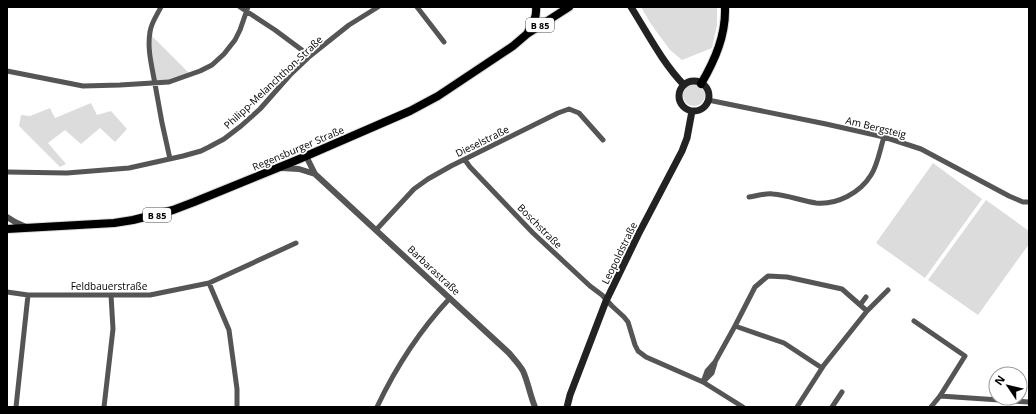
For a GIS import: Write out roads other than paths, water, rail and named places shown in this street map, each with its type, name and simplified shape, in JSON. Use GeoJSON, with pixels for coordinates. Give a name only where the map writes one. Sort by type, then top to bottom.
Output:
{"type":"FeatureCollection","features":[{"type":"Feature","properties":{"kind":"main road"},"geometry":{"type":"LineString","coordinates":[[527,34],[535,20],[536,7]]}},
{"type":"Feature","properties":{"kind":"main road","name":"Regensburger Straße"},"geometry":{"type":"LineString","coordinates":[[7,229],[114,223],[152,216],[190,204],[279,168],[410,111],[438,96],[513,46],[527,34],[569,7]]}},
{"type":"Feature","properties":{"kind":"main road","name":"B 85"},"geometry":{"type":"LineString","coordinates":[[513,46],[530,37],[576,7]]}},
{"type":"Feature","properties":{"kind":"main road"},"geometry":{"type":"LineString","coordinates":[[631,7],[663,60],[684,85]]}},
{"type":"Feature","properties":{"kind":"main road"},"geometry":{"type":"LineString","coordinates":[[701,84],[718,52],[724,25],[725,7]]}},
{"type":"Feature","properties":{"kind":"main road"},"geometry":{"type":"LineString","coordinates":[[695,81],[701,84],[706,88],[708,100],[700,109],[692,111],[686,109],[679,97],[684,85],[695,81]]}},
{"type":"Feature","properties":{"kind":"main road","name":"Leopoldstraße"},"geometry":{"type":"LineString","coordinates":[[567,407],[572,389],[606,301],[638,235],[682,151],[692,111]]}},
{"type":"Feature","properties":{"kind":"street"},"geometry":{"type":"LineString","coordinates":[[161,7],[152,25],[150,44],[160,119],[170,159]]}},
{"type":"Feature","properties":{"kind":"street"},"geometry":{"type":"LineString","coordinates":[[240,7],[247,9],[310,56]]}},
{"type":"Feature","properties":{"kind":"street","name":"Philipp-Melanchthon-Straße"},"geometry":{"type":"LineString","coordinates":[[7,172],[67,173],[129,168],[201,151],[224,139],[241,126],[260,109],[290,75],[310,56],[349,25],[378,7]]}},
{"type":"Feature","properties":{"kind":"street"},"geometry":{"type":"LineString","coordinates":[[417,7],[444,42]]}},
{"type":"Feature","properties":{"kind":"street"},"geometry":{"type":"LineString","coordinates":[[7,71],[83,86],[155,84],[174,81],[212,65],[224,54],[235,40],[247,9]]}},
{"type":"Feature","properties":{"kind":"street","name":"Am Bergsteig"},"geometry":{"type":"LineString","coordinates":[[708,100],[884,137],[921,148],[1009,196],[1023,202],[1029,202]]}},
{"type":"Feature","properties":{"kind":"street","name":"Dieselstraße"},"geometry":{"type":"LineString","coordinates":[[376,230],[414,189],[428,179],[558,112],[569,109],[579,113],[603,140]]}},
{"type":"Feature","properties":{"kind":"street"},"geometry":{"type":"LineString","coordinates":[[749,197],[774,194],[817,203],[839,201],[849,196],[866,182],[872,174],[884,137]]}},
{"type":"Feature","properties":{"kind":"street","name":"Barbarastraße"},"geometry":{"type":"LineString","coordinates":[[306,156],[315,174],[509,353],[522,369],[535,407]]}},
{"type":"Feature","properties":{"kind":"street","name":"Boschstraße"},"geometry":{"type":"LineString","coordinates":[[465,160],[533,233],[590,286],[602,295],[606,301],[624,317],[628,322],[638,351],[646,357],[703,382],[743,407]]}},
{"type":"Feature","properties":{"kind":"street"},"geometry":{"type":"LineString","coordinates":[[279,168],[299,169],[315,174]]}},
{"type":"Feature","properties":{"kind":"street"},"geometry":{"type":"LineString","coordinates":[[7,217],[26,227]]}},
{"type":"Feature","properties":{"kind":"street","name":"Feldbauerstraße"},"geometry":{"type":"LineString","coordinates":[[7,292],[28,294],[150,295],[210,283],[296,243]]}},
{"type":"Feature","properties":{"kind":"street"},"geometry":{"type":"LineString","coordinates":[[703,382],[712,373],[715,362],[755,287],[768,276],[787,277],[842,289],[867,311]]}},
{"type":"Feature","properties":{"kind":"street"},"geometry":{"type":"LineString","coordinates":[[210,283],[230,330],[237,389],[237,407]]}},
{"type":"Feature","properties":{"kind":"street"},"geometry":{"type":"LineString","coordinates":[[797,407],[822,368],[867,311],[888,290]]}},
{"type":"Feature","properties":{"kind":"street"},"geometry":{"type":"LineString","coordinates":[[16,407],[28,294]]}},
{"type":"Feature","properties":{"kind":"street"},"geometry":{"type":"LineString","coordinates":[[104,407],[113,329],[111,295]]}},
{"type":"Feature","properties":{"kind":"street"},"geometry":{"type":"LineString","coordinates":[[860,305],[866,297]]}},
{"type":"Feature","properties":{"kind":"street"},"geometry":{"type":"LineString","coordinates":[[377,407],[406,356],[423,331],[450,298]]}},
{"type":"Feature","properties":{"kind":"street"},"geometry":{"type":"LineString","coordinates":[[914,321],[965,356],[940,396],[931,407]]}},
{"type":"Feature","properties":{"kind":"street"},"geometry":{"type":"LineString","coordinates":[[735,326],[784,343],[822,368]]}},
{"type":"Feature","properties":{"kind":"street"},"geometry":{"type":"LineString","coordinates":[[832,407],[842,392]]}},
{"type":"Feature","properties":{"kind":"street"},"geometry":{"type":"LineString","coordinates":[[940,396],[1029,402]]}}]}
